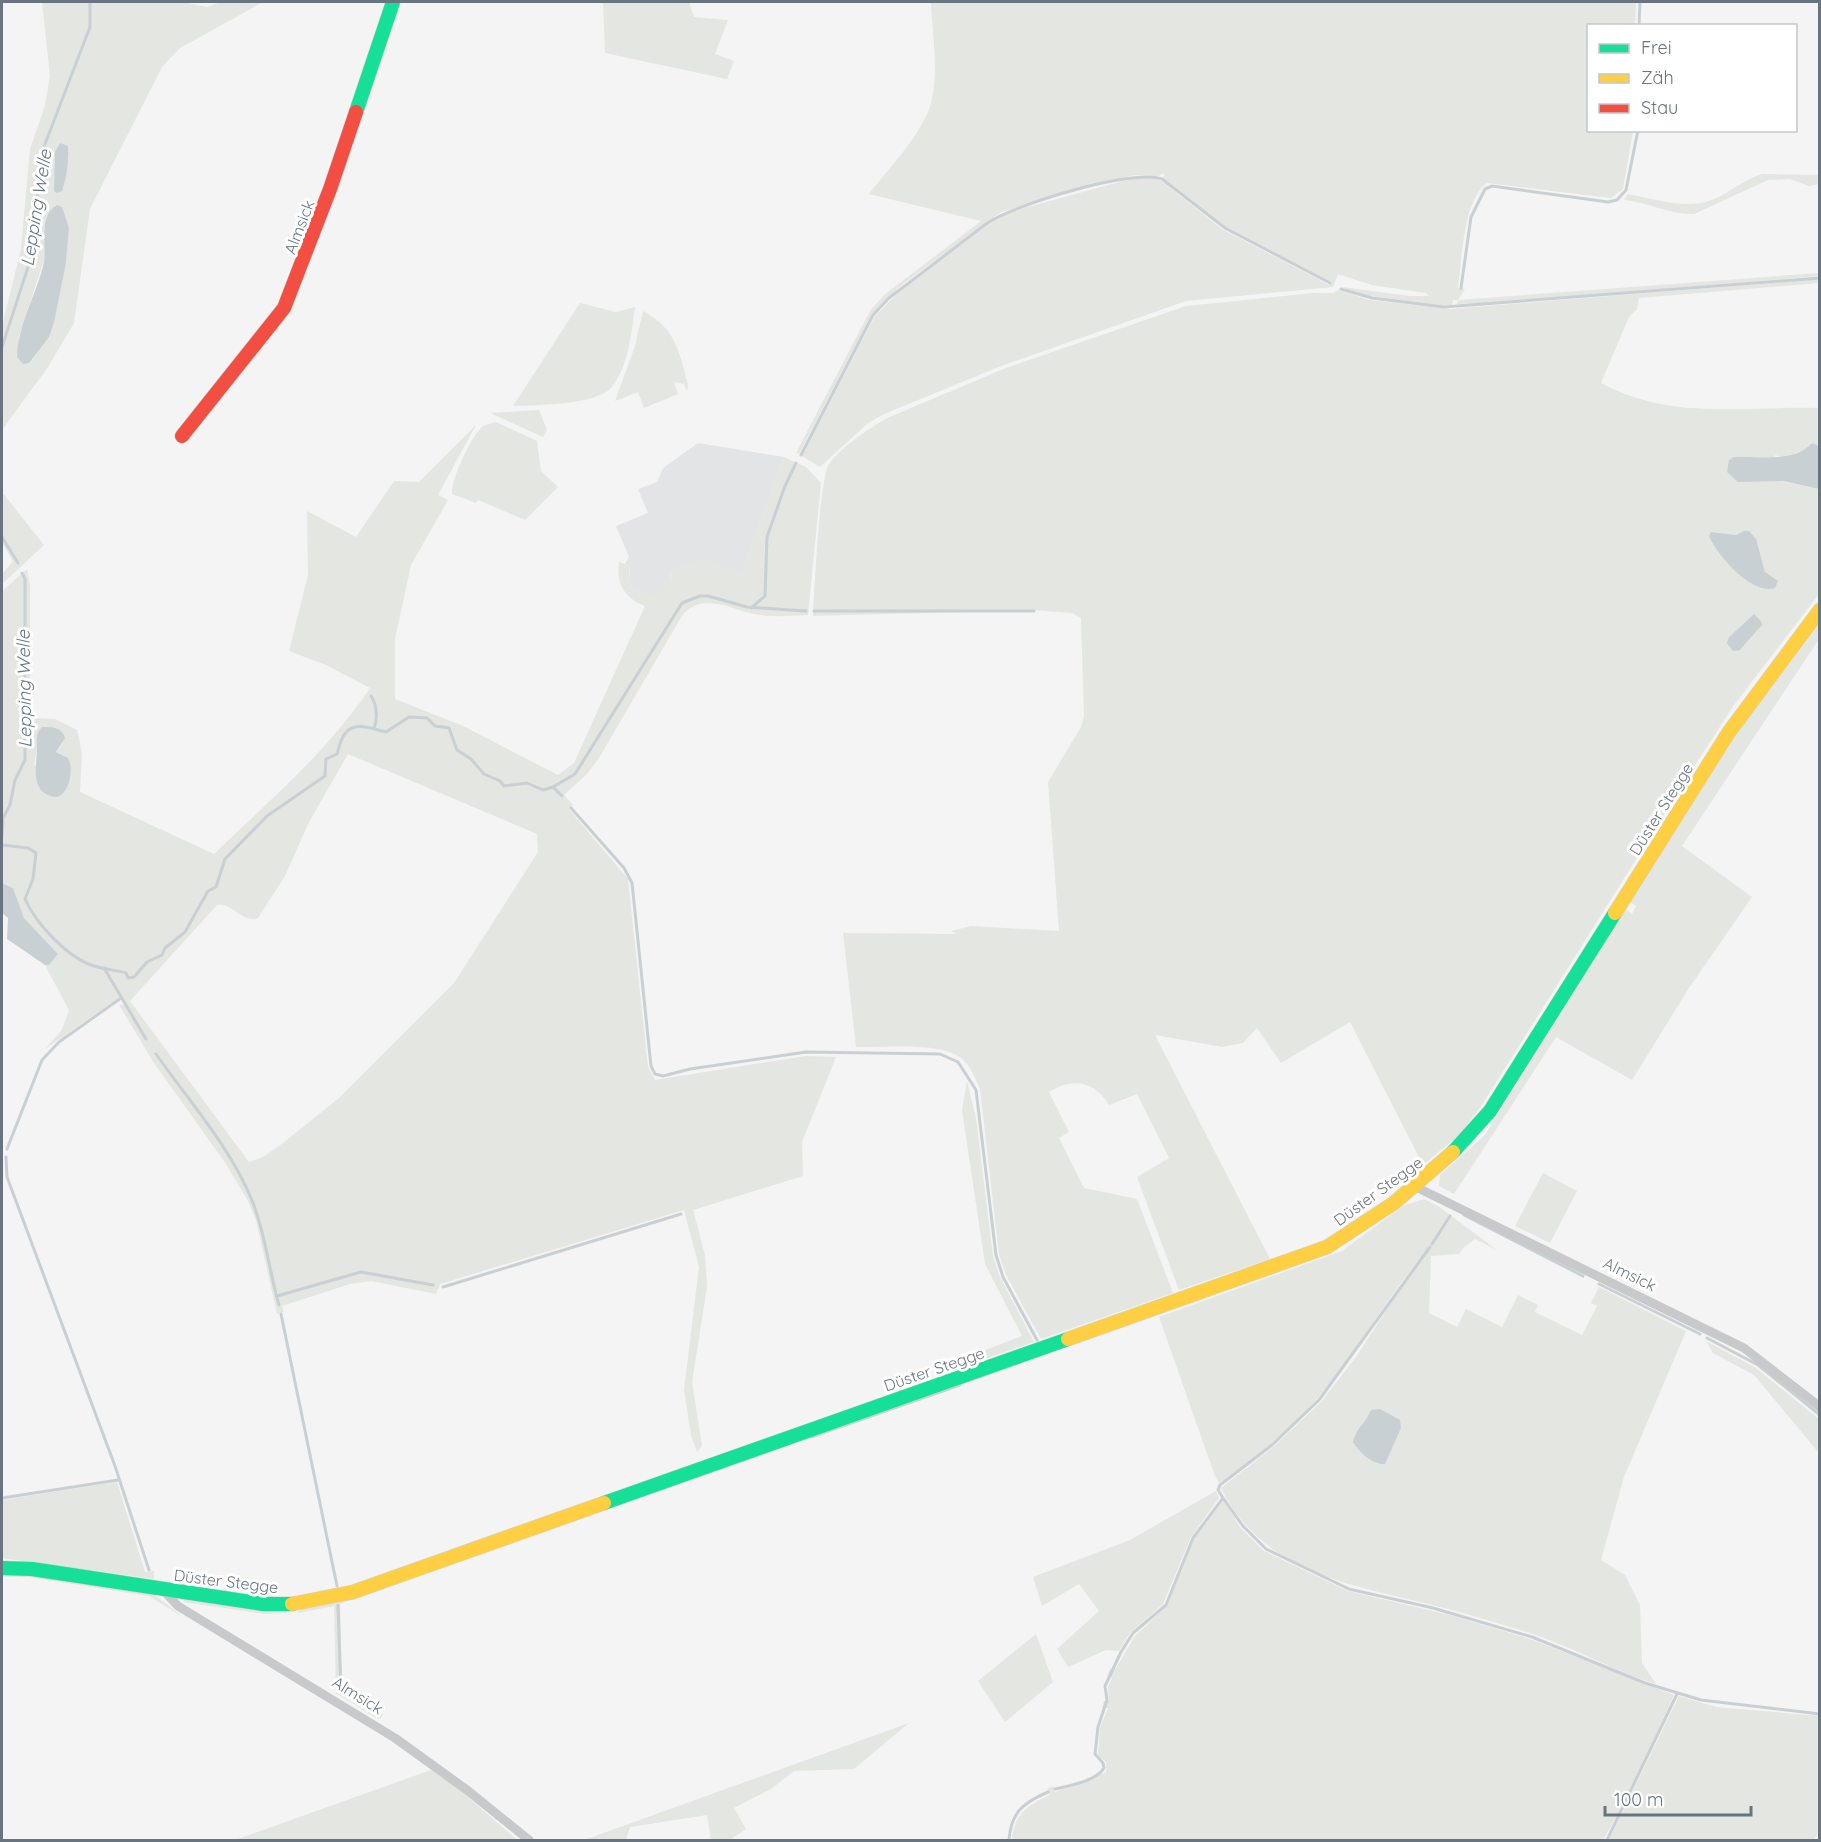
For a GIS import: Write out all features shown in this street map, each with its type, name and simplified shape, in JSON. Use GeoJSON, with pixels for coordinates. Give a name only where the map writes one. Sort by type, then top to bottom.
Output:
{"type":"FeatureCollection","features":[{"type":"Feature","properties":{"kind":"street","name":"Almsick"},"geometry":{"type":"LineString","coordinates":[[182,436],[284,308],[330,189],[393,2]]}},
{"type":"Feature","properties":{"kind":"street","name":"Düster Stegge"},"geometry":{"type":"LineString","coordinates":[[2,1568],[32,1569],[263,1604],[291,1604],[353,1592],[1327,1247],[1352,1233],[1416,1187],[1466,1141],[1490,1112],[1729,732],[1820,610]]}},
{"type":"Feature","properties":{"kind":"street","name":"Almsick"},"geometry":{"type":"LineString","coordinates":[[1416,1187],[1744,1348],[1820,1407]]}},
{"type":"Feature","properties":{"kind":"street","name":"Almsick"},"geometry":{"type":"LineString","coordinates":[[163,1590],[178,1606],[395,1738],[467,1790],[529,1840]]}},
{"type":"Feature","properties":{"kind":"shaded area"},"geometry":{"type":"Polygon","coordinates":[[[42,2],[182,2],[207,7],[221,2],[263,2],[180,48],[162,67],[90,209],[74,323],[48,367],[2,430],[2,326],[21,249],[30,149],[45,106],[50,76],[42,2]],[[69,228],[44,260],[18,339],[49,337],[66,263],[69,228]]]}},
{"type":"Feature","properties":{"kind":"shaded area"},"geometry":{"type":"Polygon","coordinates":[[[603,2],[689,2],[694,17],[728,20],[715,54],[734,61],[727,79],[605,53],[603,2]]]}},
{"type":"Feature","properties":{"kind":"shaded area"},"geometry":{"type":"Polygon","coordinates":[[[931,2],[1636,2],[1635,24],[1587,24],[1587,132],[1633,132],[1623,189],[1611,198],[1487,183],[1479,191],[1468,216],[1458,288],[1465,289],[1458,300],[1453,300],[1452,305],[1443,306],[1357,294],[1342,287],[1409,296],[1429,296],[1426,293],[1372,285],[1338,274],[1333,287],[1186,301],[1001,366],[884,414],[868,423],[820,467],[802,456],[875,316],[900,291],[1002,214],[1134,178],[1149,177],[1160,180],[1222,229],[1329,285],[1331,282],[1227,228],[1162,178],[1165,175],[1162,173],[1159,176],[1134,175],[1001,212],[899,287],[872,314],[799,454],[796,453],[870,311],[884,295],[981,221],[869,194],[909,145],[923,123],[932,99],[935,57],[931,2]]]}},
{"type":"Feature","properties":{"kind":"shaded area"},"geometry":{"type":"Polygon","coordinates":[[[60,143],[68,146],[68,163],[62,191],[57,193],[54,191],[55,152],[60,143]]]}},
{"type":"Feature","properties":{"kind":"shaded area"},"geometry":{"type":"Polygon","coordinates":[[[1762,174],[1819,175],[1819,184],[1809,186],[1790,179],[1768,180],[1694,214],[1676,213],[1624,200],[1628,194],[1670,203],[1702,203],[1719,197],[1762,174]]]}},
{"type":"Feature","properties":{"kind":"shaded area"},"geometry":{"type":"Polygon","coordinates":[[[57,205],[62,207],[69,228],[66,263],[54,322],[49,337],[29,363],[23,364],[17,357],[18,344],[44,262],[45,223],[51,210],[57,205]]]}},
{"type":"Feature","properties":{"kind":"shaded area"},"geometry":{"type":"Polygon","coordinates":[[[1819,273],[1819,276],[1492,303],[1457,304],[1458,300],[1819,273]]]}},
{"type":"Feature","properties":{"kind":"shaded area"},"geometry":{"type":"Polygon","coordinates":[[[1819,279],[1819,283],[1639,298],[1637,309],[1629,317],[1601,383],[1654,403],[1681,407],[1708,409],[1819,408],[1819,446],[1818,444],[1785,458],[1775,455],[1776,480],[1819,489],[1819,594],[1734,705],[1480,1108],[1459,1135],[1423,1165],[1350,1022],[1281,1063],[1257,1028],[1243,1043],[1222,1047],[1155,1035],[1270,1259],[1179,1290],[1137,1177],[1169,1158],[1137,1094],[1109,1105],[1097,1090],[1082,1084],[1074,1083],[1049,1092],[1069,1132],[1059,1138],[1084,1188],[1137,1199],[1173,1293],[1041,1339],[1006,1275],[999,1254],[980,1089],[974,1076],[961,1058],[939,1049],[910,1046],[856,1047],[843,933],[957,934],[951,931],[971,926],[1059,931],[1048,782],[1081,727],[1084,716],[1081,618],[1072,613],[1032,610],[813,616],[820,511],[829,464],[864,432],[887,418],[1006,368],[1186,306],[1313,293],[1334,293],[1338,290],[1370,300],[1450,309],[1819,279]],[[1744,531],[1736,535],[1711,532],[1709,536],[1765,572],[1763,564],[1744,531]],[[1754,614],[1729,637],[1740,650],[1758,630],[1754,614]]]}},
{"type":"Feature","properties":{"kind":"shaded area"},"geometry":{"type":"Polygon","coordinates":[[[580,303],[616,312],[635,307],[628,348],[618,378],[604,393],[580,401],[513,406],[580,303]]]}},
{"type":"Feature","properties":{"kind":"shaded area"},"geometry":{"type":"Polygon","coordinates":[[[643,311],[663,325],[669,333],[679,351],[688,385],[687,391],[684,384],[674,382],[678,394],[644,408],[638,392],[615,401],[635,346],[643,311]]]}},
{"type":"Feature","properties":{"kind":"shaded area"},"geometry":{"type":"Polygon","coordinates":[[[539,410],[547,430],[543,437],[490,413],[539,410]]]}},
{"type":"Feature","properties":{"kind":"shaded area"},"geometry":{"type":"Polygon","coordinates":[[[496,422],[537,441],[541,471],[558,487],[525,520],[478,500],[476,503],[452,494],[458,469],[473,440],[482,427],[496,422]]]}},
{"type":"Feature","properties":{"kind":"shaded area"},"geometry":{"type":"Polygon","coordinates":[[[476,425],[438,495],[448,500],[411,565],[395,639],[395,699],[463,726],[558,775],[574,763],[645,606],[632,599],[623,589],[619,577],[619,562],[630,566],[629,578],[633,586],[640,592],[648,594],[665,589],[670,581],[671,569],[703,559],[741,572],[784,457],[806,467],[821,483],[808,615],[761,615],[711,603],[692,607],[683,614],[599,758],[586,775],[564,795],[573,805],[569,809],[628,879],[648,1067],[655,1080],[805,1056],[836,1057],[802,1142],[803,1176],[693,1210],[705,1255],[707,1287],[692,1382],[702,1446],[697,1452],[691,1435],[684,1390],[699,1267],[684,1210],[440,1284],[436,1294],[371,1281],[350,1284],[282,1306],[284,1312],[277,1314],[256,1220],[247,1199],[226,1164],[154,1063],[119,1005],[126,1004],[121,996],[45,1049],[62,1030],[69,1010],[45,965],[49,965],[58,954],[24,918],[7,885],[2,883],[2,591],[27,569],[30,586],[30,718],[55,719],[77,730],[82,753],[80,792],[214,854],[317,754],[370,688],[326,665],[289,651],[308,575],[307,511],[356,537],[394,481],[419,482],[476,425]],[[63,743],[37,749],[34,766],[65,756],[56,752],[63,743]],[[348,754],[309,822],[285,876],[258,918],[248,918],[228,907],[217,905],[130,1001],[249,1162],[263,1157],[283,1143],[339,1098],[454,983],[538,852],[537,834],[348,754]]]}},
{"type":"Feature","properties":{"kind":"shaded area"},"geometry":{"type":"Polygon","coordinates":[[[698,443],[784,457],[741,573],[671,569],[670,583],[663,591],[654,595],[643,594],[634,589],[629,580],[630,566],[625,564],[629,557],[616,526],[648,513],[638,489],[657,482],[663,468],[698,443]]]}},
{"type":"Feature","properties":{"kind":"shaded area"},"geometry":{"type":"Polygon","coordinates":[[[1812,443],[1819,446],[1819,489],[1783,481],[1738,482],[1727,472],[1729,460],[1734,457],[1787,456],[1805,449],[1812,443]]]}},
{"type":"Feature","properties":{"kind":"shaded area"},"geometry":{"type":"Polygon","coordinates":[[[2,492],[44,545],[2,584],[2,574],[13,561],[2,543],[2,492]]]}},
{"type":"Feature","properties":{"kind":"shaded area"},"geometry":{"type":"Polygon","coordinates":[[[1749,531],[1756,539],[1765,572],[1778,581],[1775,588],[1766,589],[1746,580],[1727,563],[1709,536],[1711,532],[1736,535],[1749,531]]]}},
{"type":"Feature","properties":{"kind":"shaded area"},"geometry":{"type":"Polygon","coordinates":[[[1754,614],[1762,625],[1740,650],[1733,651],[1727,643],[1729,637],[1754,614]]]}},
{"type":"Feature","properties":{"kind":"shaded area"},"geometry":{"type":"Polygon","coordinates":[[[1819,625],[1819,639],[1682,846],[1752,897],[1689,988],[1632,1080],[1556,1037],[1454,1194],[1439,1186],[1440,1175],[1485,1135],[1626,909],[1632,914],[1636,906],[1630,902],[1740,729],[1819,625]]]}},
{"type":"Feature","properties":{"kind":"shaded area"},"geometry":{"type":"Polygon","coordinates":[[[42,727],[59,730],[65,738],[56,752],[68,758],[71,774],[65,791],[57,797],[42,791],[36,780],[37,738],[42,727]]]}},
{"type":"Feature","properties":{"kind":"shaded area"},"geometry":{"type":"Polygon","coordinates":[[[2,883],[13,888],[24,918],[58,954],[49,965],[45,965],[7,939],[8,918],[2,913],[2,883]]]}},
{"type":"Feature","properties":{"kind":"shaded area"},"geometry":{"type":"Polygon","coordinates":[[[967,1081],[976,1118],[993,1256],[1000,1277],[1034,1342],[935,1376],[933,1370],[1022,1336],[985,1264],[962,1110],[967,1081]]]}},
{"type":"Feature","properties":{"kind":"shaded area"},"geometry":{"type":"Polygon","coordinates":[[[1543,1173],[1577,1191],[1550,1243],[1515,1226],[1543,1173]]]}},
{"type":"Feature","properties":{"kind":"shaded area"},"geometry":{"type":"Polygon","coordinates":[[[1424,1199],[1438,1206],[1497,1250],[1475,1239],[1459,1254],[1431,1256],[1429,1313],[1457,1327],[1466,1309],[1502,1327],[1518,1295],[1538,1305],[1535,1312],[1582,1335],[1597,1306],[1591,1303],[1599,1287],[1686,1331],[1624,1477],[1601,1560],[1625,1575],[1640,1605],[1642,1663],[1656,1684],[1533,1634],[1370,1590],[1311,1570],[1284,1557],[1260,1539],[1239,1517],[1221,1488],[1272,1448],[1321,1402],[1356,1357],[1398,1292],[1425,1257],[1421,1257],[1310,1407],[1259,1454],[1219,1483],[1215,1476],[1159,1317],[1342,1251],[1403,1206],[1424,1199]]]}},
{"type":"Feature","properties":{"kind":"shaded area"},"geometry":{"type":"Polygon","coordinates":[[[1706,1341],[1756,1368],[1819,1419],[1819,1453],[1754,1375],[1713,1353],[1706,1341]]]}},
{"type":"Feature","properties":{"kind":"shaded area"},"geometry":{"type":"Polygon","coordinates":[[[1380,1409],[1400,1420],[1401,1428],[1385,1464],[1380,1464],[1367,1457],[1353,1442],[1371,1410],[1380,1409]]]}},
{"type":"Feature","properties":{"kind":"shaded area"},"geometry":{"type":"Polygon","coordinates":[[[117,1482],[145,1572],[154,1571],[154,1579],[2,1558],[2,1500],[117,1482]]]}},
{"type":"Feature","properties":{"kind":"shaded area"},"geometry":{"type":"Polygon","coordinates":[[[1216,1491],[1219,1498],[1191,1537],[1163,1604],[1130,1633],[1119,1651],[1106,1650],[1068,1667],[1057,1649],[1099,1611],[1079,1584],[1042,1606],[1033,1577],[1130,1540],[1216,1491]]]}},
{"type":"Feature","properties":{"kind":"shaded area"},"geometry":{"type":"Polygon","coordinates":[[[1224,1500],[1240,1527],[1264,1551],[1348,1591],[1450,1615],[1530,1639],[1674,1695],[1629,1795],[1603,1840],[1012,1840],[1019,1817],[1028,1807],[1050,1795],[1047,1789],[1053,1786],[1055,1792],[1106,1772],[1106,1762],[1098,1755],[1100,1728],[1108,1708],[1102,1708],[1104,1701],[1109,1701],[1108,1687],[1112,1678],[1107,1676],[1110,1669],[1115,1670],[1134,1637],[1167,1606],[1194,1539],[1224,1500]]]}},
{"type":"Feature","properties":{"kind":"shaded area"},"geometry":{"type":"Polygon","coordinates":[[[2,1571],[150,1591],[183,1617],[149,1596],[28,1577],[2,1577],[2,1571]]]}},
{"type":"Feature","properties":{"kind":"shaded area"},"geometry":{"type":"Polygon","coordinates":[[[353,1595],[353,1599],[340,1604],[342,1689],[383,1714],[378,1719],[336,1693],[334,1606],[297,1613],[301,1608],[353,1595]]]}},
{"type":"Feature","properties":{"kind":"shaded area"},"geometry":{"type":"Polygon","coordinates":[[[185,1597],[284,1609],[287,1613],[265,1614],[183,1602],[185,1597]]]}},
{"type":"Feature","properties":{"kind":"shaded area"},"geometry":{"type":"Polygon","coordinates":[[[1036,1634],[1053,1682],[1005,1722],[978,1681],[1036,1634]]]}},
{"type":"Feature","properties":{"kind":"shaded area"},"geometry":{"type":"Polygon","coordinates":[[[1679,1696],[1716,1707],[1819,1716],[1820,1828],[1814,1840],[1609,1840],[1679,1696]]]}},
{"type":"Feature","properties":{"kind":"shaded area"},"geometry":{"type":"Polygon","coordinates":[[[909,1723],[854,1769],[794,1771],[771,1789],[734,1808],[746,1829],[730,1840],[711,1840],[707,1815],[630,1827],[626,1840],[584,1840],[909,1723]]]}},
{"type":"Feature","properties":{"kind":"shaded area"},"geometry":{"type":"Polygon","coordinates":[[[431,1770],[444,1776],[517,1840],[235,1840],[431,1770]]]}},
{"type":"Feature","properties":{"kind":"waterway","name":"Lepping Welle"},"geometry":{"type":"LineString","coordinates":[[2,347],[30,261],[41,160],[45,144],[90,27],[90,2]]}},
{"type":"Feature","properties":{"kind":"waterway"},"geometry":{"type":"LineString","coordinates":[[1639,24],[1640,2]]}},
{"type":"Feature","properties":{"kind":"waterway"},"geometry":{"type":"LineString","coordinates":[[1461,288],[1471,217],[1485,189],[1492,186],[1608,202],[1617,200],[1626,190],[1638,132]]}},
{"type":"Feature","properties":{"kind":"waterway"},"geometry":{"type":"LineString","coordinates":[[801,455],[873,315],[889,298],[986,224],[1021,207],[1073,190],[1126,179],[1147,177],[1162,179],[1225,228],[1330,283]]}},
{"type":"Feature","properties":{"kind":"waterway"},"geometry":{"type":"LineString","coordinates":[[1341,289],[1372,298],[1444,307],[1820,278]]}},
{"type":"Feature","properties":{"kind":"waterway"},"geometry":{"type":"LineString","coordinates":[[751,608],[765,596],[767,537],[785,486],[796,463]]}},
{"type":"Feature","properties":{"kind":"waterway","name":"Lepping Welle"},"geometry":{"type":"LineString","coordinates":[[2,537],[18,563]]}},
{"type":"Feature","properties":{"kind":"waterway","name":"Lepping Welle"},"geometry":{"type":"LineString","coordinates":[[2,837],[3,818],[10,805],[15,780],[25,760],[25,579],[22,573]]}},
{"type":"Feature","properties":{"kind":"waterway"},"geometry":{"type":"LineString","coordinates":[[2,845],[28,848],[36,853],[33,879],[25,899],[37,919],[54,939],[84,962],[126,973],[128,978],[134,977],[147,962],[162,955],[165,948],[185,932],[208,891],[216,887],[225,859],[267,816],[325,776],[326,759],[337,754],[348,730],[364,727],[386,732],[409,717],[427,718],[435,726],[449,728],[457,750],[471,759],[484,774],[500,781],[504,786],[527,783],[543,790],[575,774],[682,603],[700,596],[708,596],[747,607],[806,611]]}},
{"type":"Feature","properties":{"kind":"waterway"},"geometry":{"type":"LineString","coordinates":[[814,611],[1034,611]]}},
{"type":"Feature","properties":{"kind":"waterway"},"geometry":{"type":"LineString","coordinates":[[371,696],[376,712],[374,728]]}},
{"type":"Feature","properties":{"kind":"waterway"},"geometry":{"type":"LineString","coordinates":[[553,787],[562,796]]}},
{"type":"Feature","properties":{"kind":"waterway"},"geometry":{"type":"LineString","coordinates":[[571,808],[624,868],[632,883],[651,1066],[655,1074],[663,1076],[690,1069],[806,1052],[940,1054],[958,1062],[976,1090],[996,1255],[1003,1277],[1037,1340]]}},
{"type":"Feature","properties":{"kind":"waterway"},"geometry":{"type":"LineString","coordinates":[[104,968],[146,1039]]}},
{"type":"Feature","properties":{"kind":"waterway"},"geometry":{"type":"LineString","coordinates":[[7,1149],[42,1060],[59,1042],[121,998]]}},
{"type":"Feature","properties":{"kind":"waterway"},"geometry":{"type":"LineString","coordinates":[[156,1054],[222,1145],[244,1183],[261,1228],[279,1305]]}},
{"type":"Feature","properties":{"kind":"waterway"},"geometry":{"type":"LineString","coordinates":[[6,1157],[7,1177],[115,1466],[149,1570]]}},
{"type":"Feature","properties":{"kind":"waterway"},"geometry":{"type":"LineString","coordinates":[[443,1287],[681,1214]]}},
{"type":"Feature","properties":{"kind":"waterway"},"geometry":{"type":"LineString","coordinates":[[1464,1215],[1583,1276]]}},
{"type":"Feature","properties":{"kind":"waterway"},"geometry":{"type":"LineString","coordinates":[[1432,1244],[1450,1216]]}},
{"type":"Feature","properties":{"kind":"waterway"},"geometry":{"type":"LineString","coordinates":[[1055,1789],[1089,1780],[1104,1768],[1103,1763],[1095,1754],[1098,1727],[1107,1700],[1105,1686],[1133,1633],[1166,1605],[1193,1538],[1223,1498],[1218,1490],[1220,1485],[1272,1445],[1319,1400],[1430,1247]]}},
{"type":"Feature","properties":{"kind":"waterway"},"geometry":{"type":"LineString","coordinates":[[277,1296],[361,1272],[433,1285]]}},
{"type":"Feature","properties":{"kind":"waterway"},"geometry":{"type":"LineString","coordinates":[[1599,1284],[1700,1334]]}},
{"type":"Feature","properties":{"kind":"waterway"},"geometry":{"type":"LineString","coordinates":[[281,1314],[337,1586]]}},
{"type":"Feature","properties":{"kind":"waterway"},"geometry":{"type":"LineString","coordinates":[[1707,1338],[1758,1365],[1820,1415]]}},
{"type":"Feature","properties":{"kind":"waterway"},"geometry":{"type":"LineString","coordinates":[[811,1437],[960,1385]]}},
{"type":"Feature","properties":{"kind":"waterway"},"geometry":{"type":"LineString","coordinates":[[2,1498],[118,1480]]}},
{"type":"Feature","properties":{"kind":"waterway"},"geometry":{"type":"LineString","coordinates":[[1223,1498],[1243,1526],[1266,1549],[1349,1589],[1433,1608],[1532,1637],[1645,1683],[1701,1700],[1820,1714]]}},
{"type":"Feature","properties":{"kind":"waterway"},"geometry":{"type":"LineString","coordinates":[[338,1605],[341,1692],[380,1716]]}},
{"type":"Feature","properties":{"kind":"waterway"},"geometry":{"type":"LineString","coordinates":[[1607,1840],[1677,1694]]}},
{"type":"Feature","properties":{"kind":"waterway"},"geometry":{"type":"LineString","coordinates":[[1009,1840],[1015,1816],[1031,1800],[1048,1792]]}},
{"type":"Feature","properties":{"kind":"traffic: fast"},"geometry":{"type":"LineString","coordinates":[[356,112],[393,2]]}},
{"type":"Feature","properties":{"kind":"traffic: fast"},"geometry":{"type":"LineString","coordinates":[[1453,1152],[1490,1111],[1615,913]]}},
{"type":"Feature","properties":{"kind":"traffic: fast"},"geometry":{"type":"LineString","coordinates":[[604,1503],[1068,1339]]}},
{"type":"Feature","properties":{"kind":"traffic: fast"},"geometry":{"type":"LineString","coordinates":[[2,1568],[32,1569],[263,1604],[292,1604]]}},
{"type":"Feature","properties":{"kind":"traffic: slow"},"geometry":{"type":"LineString","coordinates":[[1615,913],[1729,732],[1820,610]]}},
{"type":"Feature","properties":{"kind":"traffic: slow"},"geometry":{"type":"LineString","coordinates":[[1068,1339],[1327,1247],[1394,1203],[1453,1152]]}},
{"type":"Feature","properties":{"kind":"traffic: slow"},"geometry":{"type":"LineString","coordinates":[[292,1604],[353,1592],[604,1503]]}},
{"type":"Feature","properties":{"kind":"traffic: jam"},"geometry":{"type":"LineString","coordinates":[[182,436],[284,308],[330,189],[356,112]]}}]}
